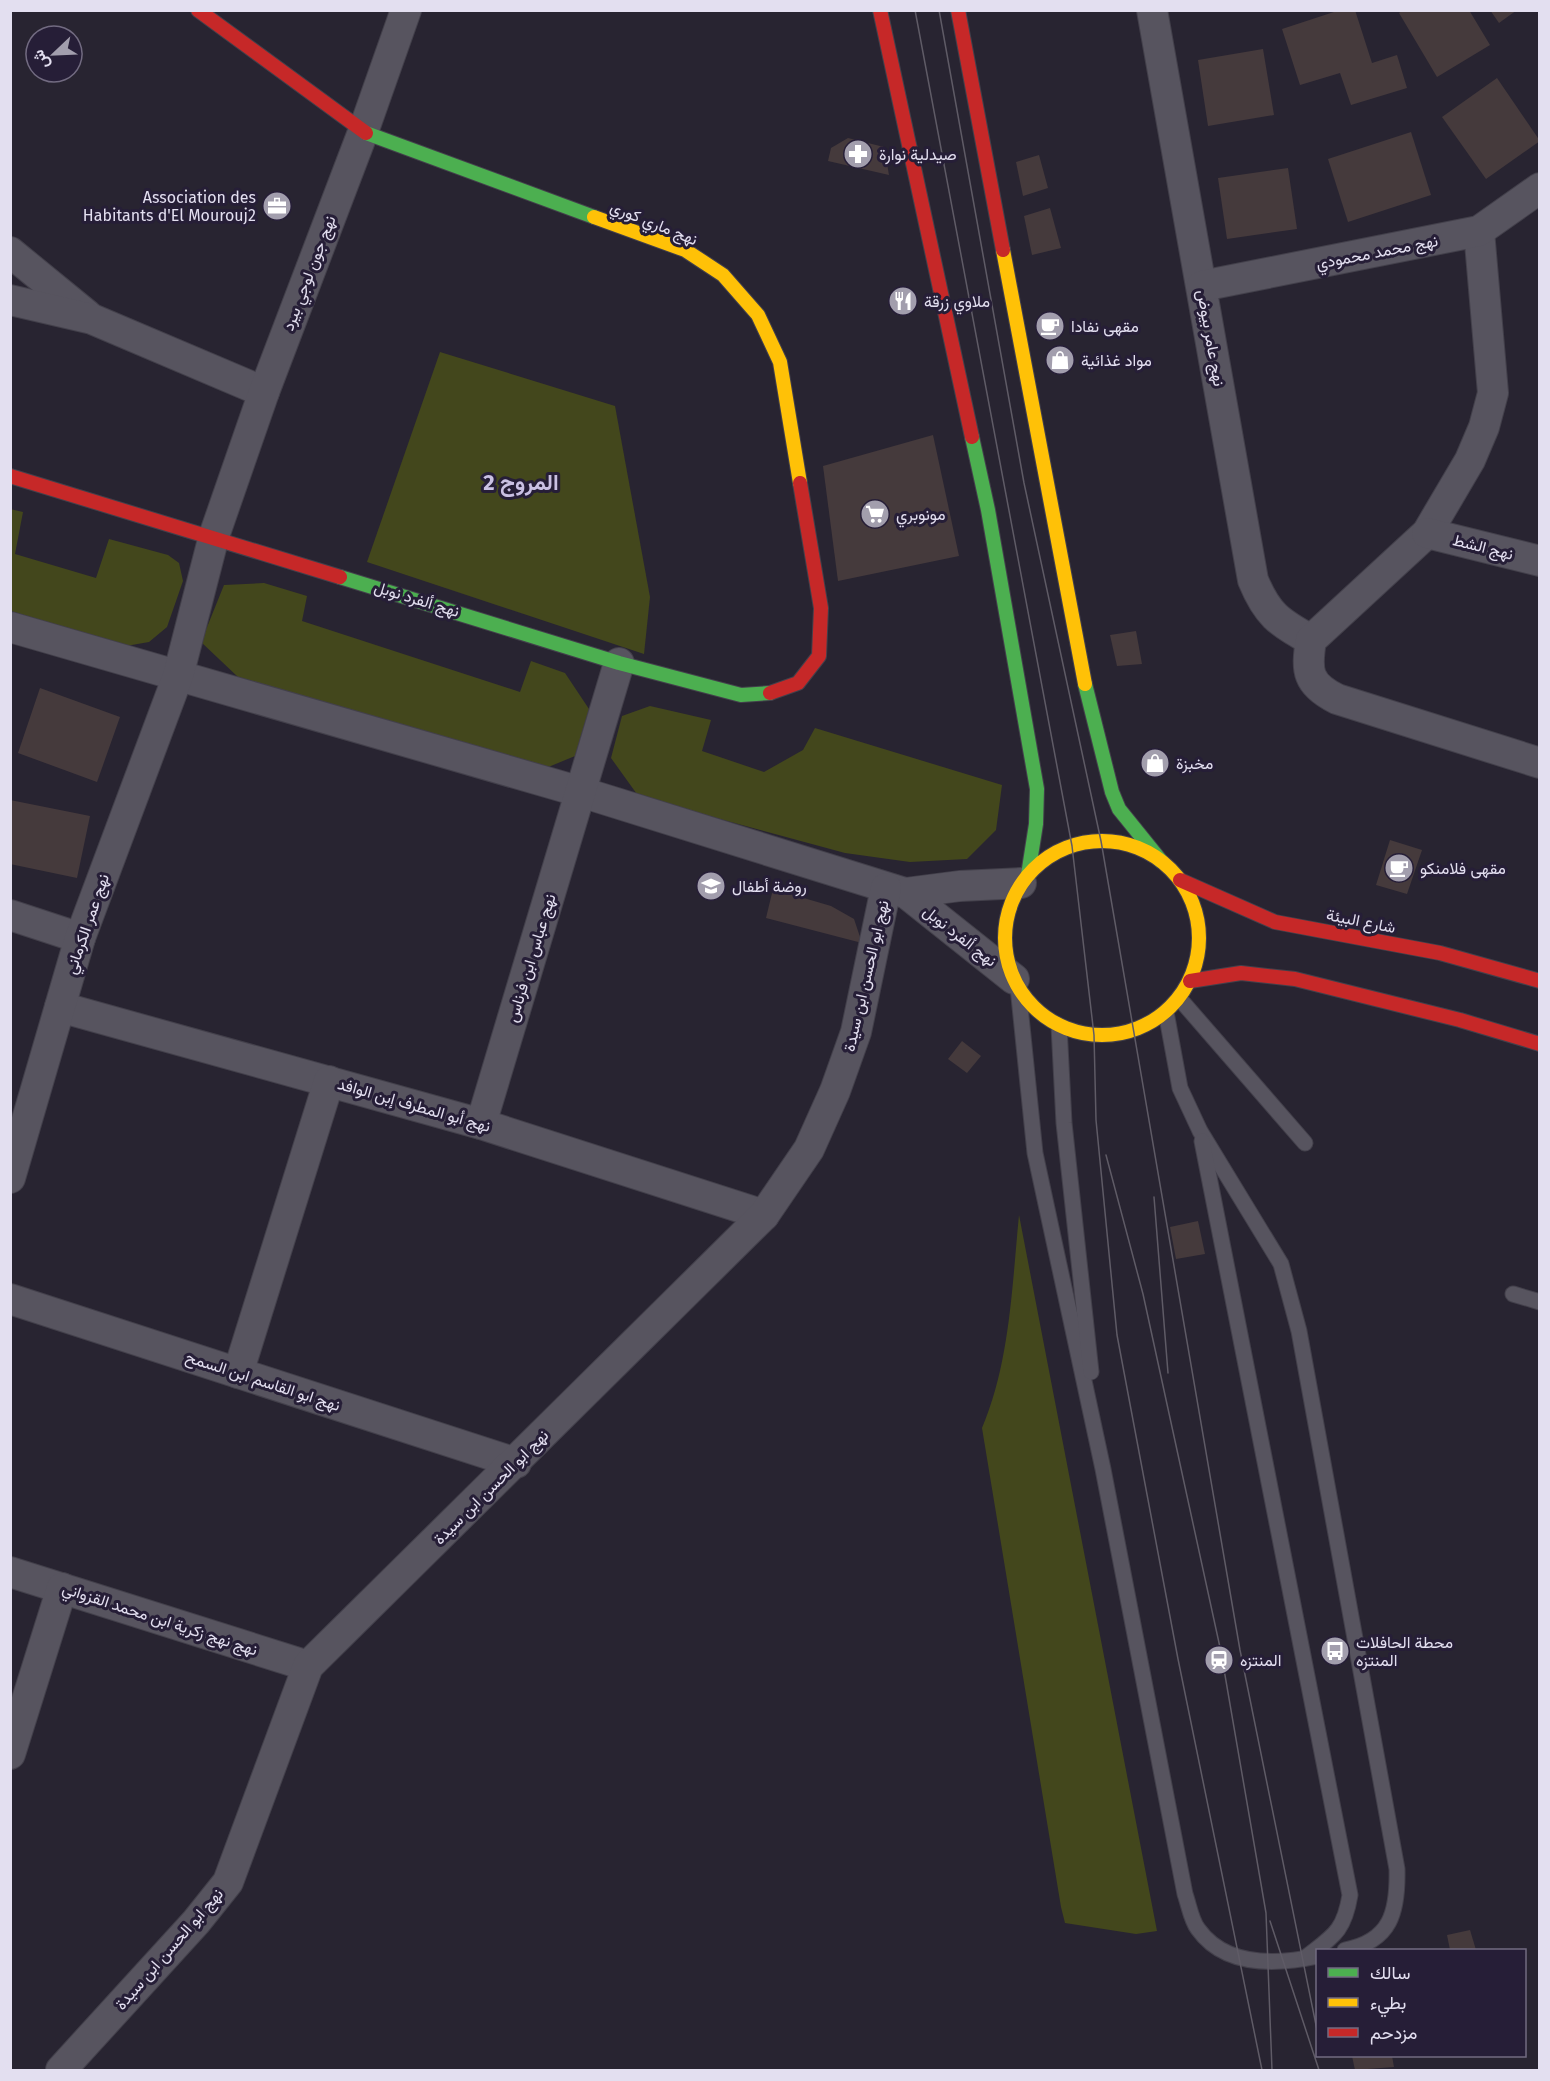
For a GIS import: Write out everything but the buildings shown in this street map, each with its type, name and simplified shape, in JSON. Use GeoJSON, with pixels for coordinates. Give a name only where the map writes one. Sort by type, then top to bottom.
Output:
{"type":"FeatureCollection","features":[{"type":"Feature","properties":{"kind":"street","name":"نهج ماري كوري"},"geometry":{"type":"LineString","coordinates":[[198,10],[363,132],[684,250],[723,275],[758,315],[780,362],[821,608],[819,656],[798,683],[765,695],[741,695]]}},
{"type":"Feature","properties":{"kind":"street","name":"نهج جون لوجي بيرد"},"geometry":{"type":"LineString","coordinates":[[214,536],[264,392],[363,132],[406,10]]}},
{"type":"Feature","properties":{"kind":"street"},"geometry":{"type":"LineString","coordinates":[[880,10],[986,499],[1037,789],[1036,824],[1024,879],[1008,913],[1005,946],[1016,983],[1036,1009],[1059,1026],[1094,1035],[1132,1031],[1166,1012],[1179,998],[1190,981],[1198,956],[1198,929],[1193,903],[1180,880],[1161,861],[1119,809],[1112,792],[1088,703],[958,10]]}},
{"type":"Feature","properties":{"kind":"street","name":"نهج عامر بيوض"},"geometry":{"type":"LineString","coordinates":[[1152,10],[1253,580],[1264,605],[1280,623],[1311,640]]}},
{"type":"Feature","properties":{"kind":"street","name":"نهج محمد محمودي"},"geometry":{"type":"LineString","coordinates":[[1202,286],[1479,231],[1539,188]]}},
{"type":"Feature","properties":{"kind":"street"},"geometry":{"type":"LineString","coordinates":[[1479,231],[1492,393],[1485,427],[1470,460],[1426,533],[1311,640],[1307,664],[1312,680],[1320,690],[1337,699],[1539,763]]}},
{"type":"Feature","properties":{"kind":"street"},"geometry":{"type":"LineString","coordinates":[[10,252],[92,319]]}},
{"type":"Feature","properties":{"kind":"street"},"geometry":{"type":"LineString","coordinates":[[10,300],[92,319],[264,392]]}},
{"type":"Feature","properties":{"kind":"street","name":"نهج ألفرد نوبل"},"geometry":{"type":"LineString","coordinates":[[10,476],[214,536],[620,663],[741,695]]}},
{"type":"Feature","properties":{"kind":"street","name":"نهج الشط"},"geometry":{"type":"LineString","coordinates":[[1426,533],[1539,561]]}},
{"type":"Feature","properties":{"kind":"street"},"geometry":{"type":"LineString","coordinates":[[178,676],[214,536]]}},
{"type":"Feature","properties":{"kind":"street","name":"نهج ألفرد نوبل"},"geometry":{"type":"LineString","coordinates":[[10,627],[581,792],[896,891],[956,931],[1016,983]]}},
{"type":"Feature","properties":{"kind":"street"},"geometry":{"type":"LineString","coordinates":[[581,792],[620,663]]}},
{"type":"Feature","properties":{"kind":"street","name":"نهج عمر الكرماني"},"geometry":{"type":"LineString","coordinates":[[10,1178],[80,938],[178,676]]}},
{"type":"Feature","properties":{"kind":"street","name":"نهج عباس ابن فرناس"},"geometry":{"type":"LineString","coordinates":[[481,1124],[581,792]]}},
{"type":"Feature","properties":{"kind":"street"},"geometry":{"type":"LineString","coordinates":[[1024,879],[1048,857],[1072,846],[1101,841],[1133,846],[1161,861]]}},
{"type":"Feature","properties":{"kind":"street","name":"نهج ألفرد نوبل"},"geometry":{"type":"LineString","coordinates":[[896,891],[1024,879]]}},
{"type":"Feature","properties":{"kind":"street","name":"شارع البيئة"},"geometry":{"type":"LineString","coordinates":[[1180,880],[1275,922],[1440,953],[1539,981]]}},
{"type":"Feature","properties":{"kind":"street","name":"نهج ابو الحسن ابن سيدة"},"geometry":{"type":"LineString","coordinates":[[61,2070],[196,1922],[228,1882],[309,1666],[764,1215],[809,1149],[835,1091],[856,1032],[896,891]]}},
{"type":"Feature","properties":{"kind":"street"},"geometry":{"type":"LineString","coordinates":[[10,915],[80,938]]}},
{"type":"Feature","properties":{"kind":"street"},"geometry":{"type":"LineString","coordinates":[[1190,981],[1241,973],[1295,979],[1461,1020],[1539,1044]]}},
{"type":"Feature","properties":{"kind":"street","name":"نهج أبو المطرف إبن الوافد"},"geometry":{"type":"LineString","coordinates":[[60,1007],[481,1124],[764,1215]]}},
{"type":"Feature","properties":{"kind":"street"},"geometry":{"type":"LineString","coordinates":[[238,1373],[329,1082]]}},
{"type":"Feature","properties":{"kind":"street","name":"نهج ابو القاسم ابن السمح"},"geometry":{"type":"LineString","coordinates":[[10,1299],[516,1463]]}},
{"type":"Feature","properties":{"kind":"street","name":"نهج نهج زكرية ابن محمد القزواني"},"geometry":{"type":"LineString","coordinates":[[10,1572],[309,1666]]}},
{"type":"Feature","properties":{"kind":"street"},"geometry":{"type":"LineString","coordinates":[[10,1754],[62,1588]]}},
{"type":"Feature","properties":{"kind":"lane"},"geometry":{"type":"LineString","coordinates":[[1016,983],[1035,1153],[1103,1470],[1185,1894],[1197,1928],[1219,1951],[1241,1959],[1285,1962],[1310,1958]]}},
{"type":"Feature","properties":{"kind":"lane"},"geometry":{"type":"LineString","coordinates":[[1179,998],[1305,1143]]}},
{"type":"Feature","properties":{"kind":"lane"},"geometry":{"type":"LineString","coordinates":[[1166,1012],[1180,1088],[1200,1131],[1281,1264],[1293,1309],[1397,1869],[1398,1897],[1391,1918],[1380,1936],[1352,1949]]}},
{"type":"Feature","properties":{"kind":"lane"},"geometry":{"type":"LineString","coordinates":[[1059,1026],[1064,1123],[1103,1470]]}},
{"type":"Feature","properties":{"kind":"lane"},"geometry":{"type":"LineString","coordinates":[[1200,1131],[1350,1895],[1346,1919],[1319,1949]]}},
{"type":"Feature","properties":{"kind":"lane"},"geometry":{"type":"LineString","coordinates":[[1513,1294],[1539,1302]]}},
{"type":"Feature","properties":{"kind":"green space"},"geometry":{"type":"Polygon","coordinates":[[[440,352],[615,406],[650,597],[644,654],[367,562],[440,352]]]}},
{"type":"Feature","properties":{"kind":"green space"},"geometry":{"type":"Polygon","coordinates":[[[10,509],[23,512],[15,554],[96,578],[109,539],[168,555],[179,563],[183,581],[167,627],[149,642],[126,646],[11,611],[10,509]]]}},
{"type":"Feature","properties":{"kind":"green space"},"geometry":{"type":"Polygon","coordinates":[[[264,583],[307,596],[302,621],[520,692],[531,661],[565,673],[589,709],[575,756],[546,768],[238,677],[201,642],[224,585],[264,583]]]}},
{"type":"Feature","properties":{"kind":"green space"},"geometry":{"type":"Polygon","coordinates":[[[650,706],[711,720],[702,751],[764,772],[803,750],[815,728],[1002,785],[996,830],[967,859],[910,862],[845,853],[639,797],[611,758],[622,716],[650,706]]]}},
{"type":"Feature","properties":{"kind":"green space"},"geometry":{"type":"Polygon","coordinates":[[[1019,1215],[1157,1931],[1136,1934],[1065,1923],[1061,1907],[982,1428],[999,1377],[1004,1350],[1012,1296],[1019,1215]]]}},
{"type":"Feature","properties":{"kind":"tram line"},"geometry":{"type":"LineString","coordinates":[[915,10],[1072,846],[1094,1035],[1096,1120],[1117,1335],[1178,1659],[1262,2070]]}},
{"type":"Feature","properties":{"kind":"tram line"},"geometry":{"type":"LineString","coordinates":[[939,10],[1024,483],[1101,841],[1240,1650],[1316,2025]]}},
{"type":"Feature","properties":{"kind":"tram line"},"geometry":{"type":"LineString","coordinates":[[1106,1155],[1143,1294],[1221,1652],[1266,1913],[1272,2070]]}},
{"type":"Feature","properties":{"kind":"tram line"},"geometry":{"type":"LineString","coordinates":[[1154,1197],[1168,1373]]}},
{"type":"Feature","properties":{"kind":"tram line"},"geometry":{"type":"LineString","coordinates":[[1270,1921],[1319,2070]]}},
{"type":"Feature","properties":{"kind":"traffic: fast"},"geometry":{"type":"LineString","coordinates":[[366,133],[594,217]]}},
{"type":"Feature","properties":{"kind":"traffic: fast"},"geometry":{"type":"LineString","coordinates":[[972,437],[988,510],[1037,789],[1036,824],[1028,875]]}},
{"type":"Feature","properties":{"kind":"traffic: fast"},"geometry":{"type":"LineString","coordinates":[[340,577],[619,663],[741,695],[770,693]]}},
{"type":"Feature","properties":{"kind":"traffic: fast"},"geometry":{"type":"LineString","coordinates":[[1085,684],[1112,792],[1119,809],[1161,861]]}},
{"type":"Feature","properties":{"kind":"traffic: slow"},"geometry":{"type":"LineString","coordinates":[[594,217],[685,250],[723,275],[758,315],[780,362],[800,483]]}},
{"type":"Feature","properties":{"kind":"traffic: slow"},"geometry":{"type":"LineString","coordinates":[[1003,250],[1085,684]]}},
{"type":"Feature","properties":{"kind":"traffic: slow"},"geometry":{"type":"LineString","coordinates":[[1102,841],[1121,843],[1148,853],[1163,863],[1177,877],[1191,901],[1197,919],[1199,938],[1197,957],[1187,984],[1177,999],[1163,1013],[1139,1027],[1121,1033],[1102,1035],[1083,1033],[1056,1023],[1041,1013],[1027,999],[1013,975],[1007,957],[1005,938],[1007,919],[1017,892],[1027,877],[1041,863],[1065,849],[1083,843],[1102,841]]}},
{"type":"Feature","properties":{"kind":"traffic: jam"},"geometry":{"type":"LineString","coordinates":[[198,10],[366,133]]}},
{"type":"Feature","properties":{"kind":"traffic: jam"},"geometry":{"type":"LineString","coordinates":[[880,10],[972,437]]}},
{"type":"Feature","properties":{"kind":"traffic: jam"},"geometry":{"type":"LineString","coordinates":[[958,10],[1003,250]]}},
{"type":"Feature","properties":{"kind":"traffic: jam"},"geometry":{"type":"LineString","coordinates":[[10,476],[340,577]]}},
{"type":"Feature","properties":{"kind":"traffic: jam"},"geometry":{"type":"LineString","coordinates":[[770,693],[798,683],[819,656],[821,608],[800,483]]}},
{"type":"Feature","properties":{"kind":"traffic: jam"},"geometry":{"type":"LineString","coordinates":[[1180,880],[1275,922],[1440,953],[1540,981]]}},
{"type":"Feature","properties":{"kind":"traffic: jam"},"geometry":{"type":"LineString","coordinates":[[1190,981],[1241,973],[1295,979],[1460,1020],[1540,1044]]}},
{"type":"Feature","properties":{"kind":"place","name":"صيدلية نوارة"},"geometry":{"type":"Point","coordinates":[858,154]}},
{"type":"Feature","properties":{"kind":"place","name":"Association des Habitants d'El Mourouj2"},"geometry":{"type":"Point","coordinates":[277,206]}},
{"type":"Feature","properties":{"kind":"place","name":"ملاوي زرقة"},"geometry":{"type":"Point","coordinates":[903,301]}},
{"type":"Feature","properties":{"kind":"place","name":"مقهى نفادا"},"geometry":{"type":"Point","coordinates":[1050,326]}},
{"type":"Feature","properties":{"kind":"place","name":"مواد غذائية"},"geometry":{"type":"Point","coordinates":[1060,360]}},
{"type":"Feature","properties":{"kind":"place","name":"مونوبري"},"geometry":{"type":"Point","coordinates":[875,514]}},
{"type":"Feature","properties":{"kind":"place","name":"مخبزة"},"geometry":{"type":"Point","coordinates":[1155,763]}},
{"type":"Feature","properties":{"kind":"place","name":"مقهى فلامنكو"},"geometry":{"type":"Point","coordinates":[1399,868]}},
{"type":"Feature","properties":{"kind":"place","name":"روضة أطفال"},"geometry":{"type":"Point","coordinates":[711,886]}},
{"type":"Feature","properties":{"kind":"place","name":"محطة الحافلات المنتزه"},"geometry":{"type":"Point","coordinates":[1335,1651]}},
{"type":"Feature","properties":{"kind":"place","name":"المنتزه"},"geometry":{"type":"Point","coordinates":[1219,1660]}},
{"type":"Feature","properties":{"kind":"district","name":"المروج 2"},"geometry":{"type":"Point","coordinates":[521,482]}}]}
